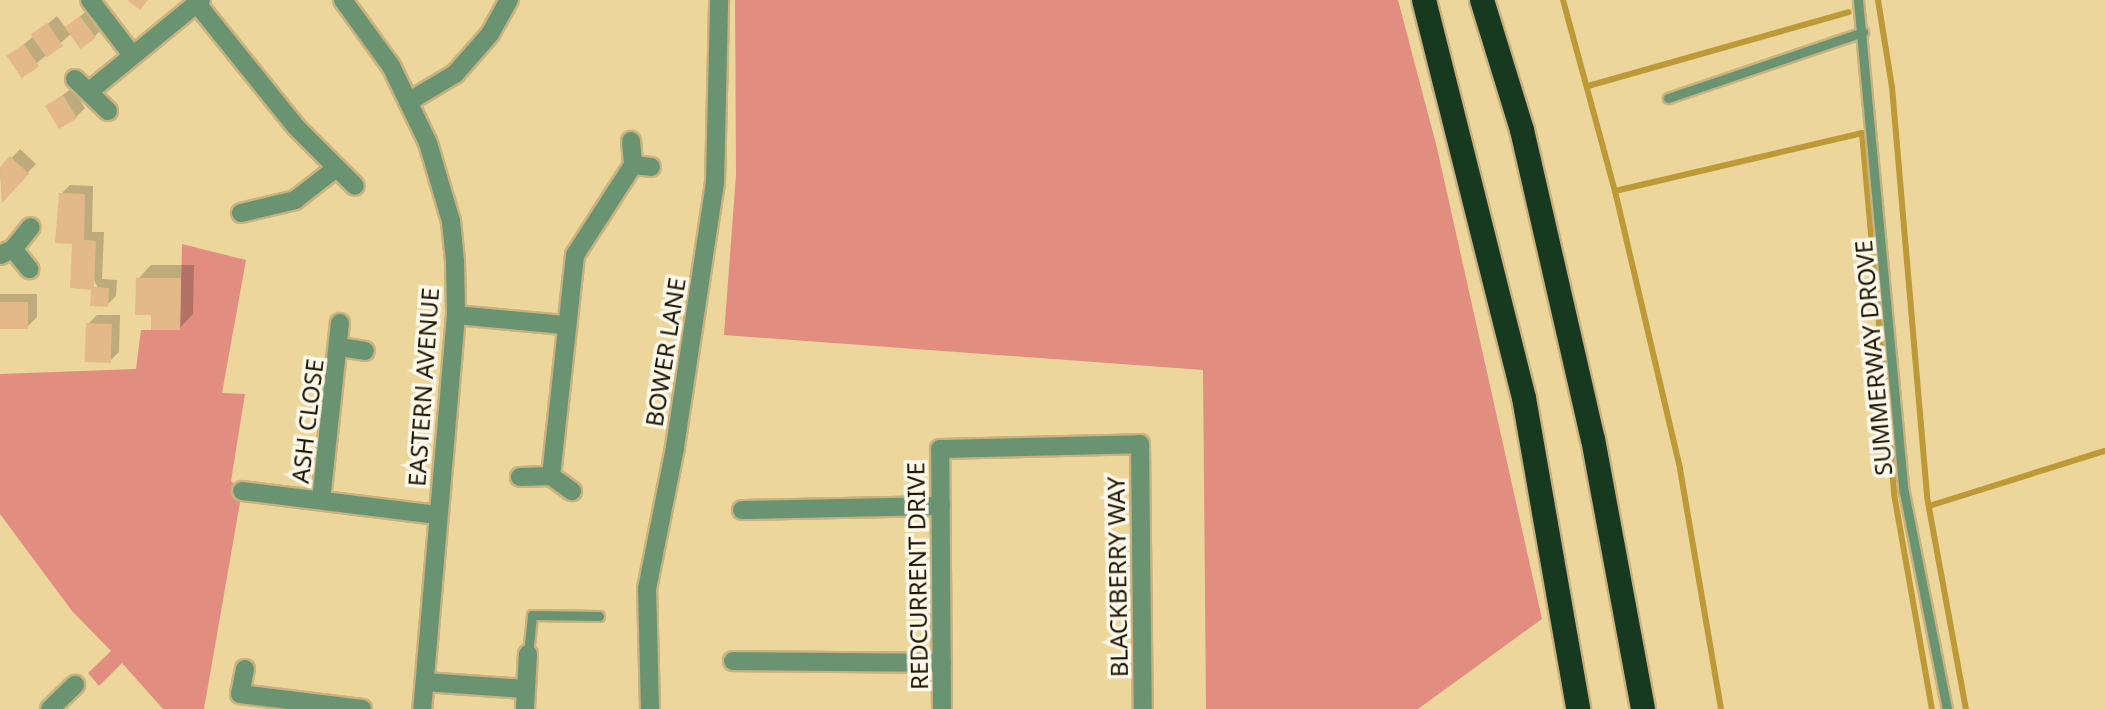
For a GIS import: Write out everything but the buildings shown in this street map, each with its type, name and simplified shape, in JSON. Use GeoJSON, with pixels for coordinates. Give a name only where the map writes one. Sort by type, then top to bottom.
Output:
{"type":"FeatureCollection","features":[{"type":"Feature","properties":{"kind":"highway"},"geometry":{"type":"LineString","coordinates":[[1424,0],[1524,398],[1578,709]]}},
{"type":"Feature","properties":{"kind":"highway"},"geometry":{"type":"LineString","coordinates":[[1482,0],[1522,130],[1593,439],[1643,709]]}},
{"type":"Feature","properties":{"kind":"street"},"geometry":{"type":"LineString","coordinates":[[90,0],[132,55]]}},
{"type":"Feature","properties":{"kind":"street","name":"EASTERN AVENUE"},"geometry":{"type":"LineString","coordinates":[[343,0],[391,66],[445,198],[456,315],[422,709]]}},
{"type":"Feature","properties":{"kind":"street"},"geometry":{"type":"LineString","coordinates":[[408,102],[455,74],[490,34],[509,0]]}},
{"type":"Feature","properties":{"kind":"street","name":"BOWER LANE"},"geometry":{"type":"LineString","coordinates":[[650,709],[647,589],[675,447],[715,183],[719,0]]}},
{"type":"Feature","properties":{"kind":"street"},"geometry":{"type":"LineString","coordinates":[[91,90],[199,2],[335,169],[355,186]]}},
{"type":"Feature","properties":{"kind":"street"},"geometry":{"type":"LineString","coordinates":[[75,79],[91,90],[108,111]]}},
{"type":"Feature","properties":{"kind":"street"},"geometry":{"type":"LineString","coordinates":[[551,476],[564,325],[575,255],[642,166],[631,141]]}},
{"type":"Feature","properties":{"kind":"street"},"geometry":{"type":"LineString","coordinates":[[241,213],[270,196],[295,200],[335,169]]}},
{"type":"Feature","properties":{"kind":"street"},"geometry":{"type":"LineString","coordinates":[[29,269],[6,252],[31,227]]}},
{"type":"Feature","properties":{"kind":"street"},"geometry":{"type":"LineString","coordinates":[[456,315],[564,325]]}},
{"type":"Feature","properties":{"kind":"street","name":"ASH CLOSE"},"geometry":{"type":"LineString","coordinates":[[321,500],[340,347],[340,323]]}},
{"type":"Feature","properties":{"kind":"street","name":"ASH CLOSE"},"geometry":{"type":"LineString","coordinates":[[340,347],[365,351]]}},
{"type":"Feature","properties":{"kind":"street","name":"REDCURRENT DRIVE"},"geometry":{"type":"LineString","coordinates":[[942,709],[940,449],[1140,444]]}},
{"type":"Feature","properties":{"kind":"street","name":"BLACKBERRY WAY"},"geometry":{"type":"LineString","coordinates":[[1140,444],[1143,709]]}},
{"type":"Feature","properties":{"kind":"street"},"geometry":{"type":"LineString","coordinates":[[520,477],[551,476],[572,491]]}},
{"type":"Feature","properties":{"kind":"street","name":"ASH CLOSE"},"geometry":{"type":"LineString","coordinates":[[242,491],[437,515]]}},
{"type":"Feature","properties":{"kind":"street"},"geometry":{"type":"LineString","coordinates":[[742,510],[941,506]]}},
{"type":"Feature","properties":{"kind":"street"},"geometry":{"type":"LineString","coordinates":[[525,709],[528,654]]}},
{"type":"Feature","properties":{"kind":"street"},"geometry":{"type":"LineString","coordinates":[[733,661],[942,663]]}},
{"type":"Feature","properties":{"kind":"street"},"geometry":{"type":"LineString","coordinates":[[245,669],[240,694],[308,707],[362,709]]}},
{"type":"Feature","properties":{"kind":"street"},"geometry":{"type":"LineString","coordinates":[[425,682],[525,689]]}},
{"type":"Feature","properties":{"kind":"street"},"geometry":{"type":"LineString","coordinates":[[50,709],[75,685]]}},
{"type":"Feature","properties":{"kind":"lane","name":"SUMMERWAY DROVE"},"geometry":{"type":"LineString","coordinates":[[1858,0],[1904,492],[1947,709]]}},
{"type":"Feature","properties":{"kind":"lane"},"geometry":{"type":"LineString","coordinates":[[1668,98],[1863,32]]}},
{"type":"Feature","properties":{"kind":"lane"},"geometry":{"type":"LineString","coordinates":[[528,654],[532,615],[599,616]]}},
{"type":"Feature","properties":{"kind":"shaded area"},"geometry":{"type":"Polygon","coordinates":[[[735,0],[1398,0],[1437,148],[1542,619],[1418,709],[1206,709],[1203,370],[724,335],[736,175],[735,0]]]}},
{"type":"Feature","properties":{"kind":"shaded area"},"geometry":{"type":"Polygon","coordinates":[[[182,244],[246,260],[222,393],[245,394],[231,481],[242,491],[204,709],[163,709],[122,663],[99,686],[88,673],[111,651],[72,611],[0,514],[0,374],[136,369],[141,330],[180,330],[182,244]]]}},
{"type":"Feature","properties":{"kind":"waterway"},"geometry":{"type":"LineString","coordinates":[[1563,0],[1615,191],[1680,469],[1721,709]]}},
{"type":"Feature","properties":{"kind":"waterway"},"geometry":{"type":"LineString","coordinates":[[1878,0],[1892,87],[1927,497],[1966,709]]}},
{"type":"Feature","properties":{"kind":"waterway"},"geometry":{"type":"LineString","coordinates":[[1588,86],[1849,12]]}},
{"type":"Feature","properties":{"kind":"waterway"},"geometry":{"type":"LineString","coordinates":[[1615,191],[1862,133],[1894,494],[1932,709]]}},
{"type":"Feature","properties":{"kind":"waterway"},"geometry":{"type":"LineString","coordinates":[[1929,506],[2105,451]]}}]}
